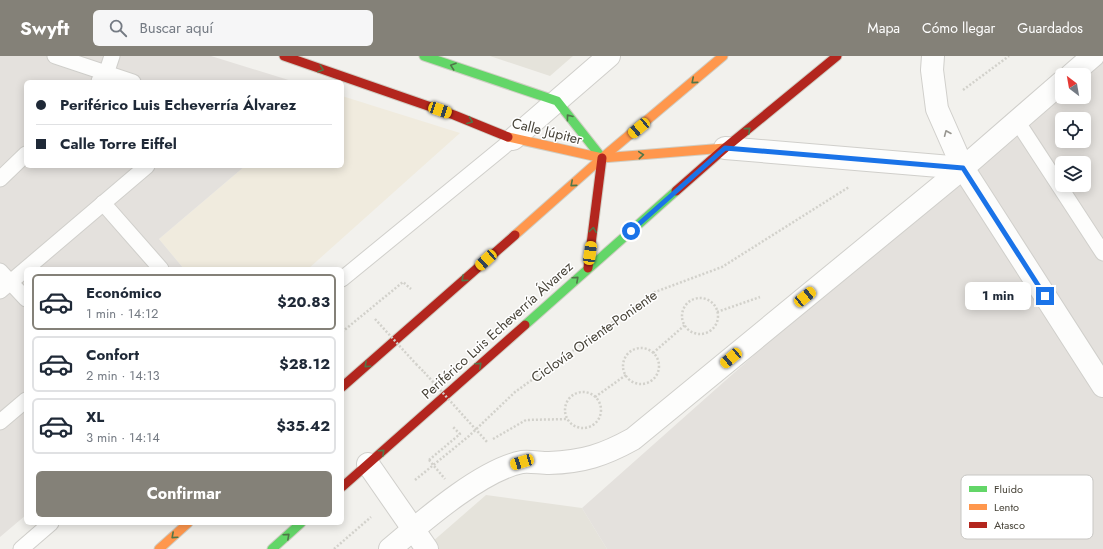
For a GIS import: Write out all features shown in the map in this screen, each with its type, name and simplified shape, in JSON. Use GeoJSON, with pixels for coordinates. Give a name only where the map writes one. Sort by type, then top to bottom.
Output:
{"type":"FeatureCollection","features":[{"type":"Feature","properties":{"kind":"main road"},"geometry":{"type":"LineString","coordinates":[[424,56],[557,101]]}},
{"type":"Feature","properties":{"kind":"main road"},"geometry":{"type":"LineString","coordinates":[[344,385],[602,158],[723,56]]}},
{"type":"Feature","properties":{"kind":"main road","name":"Periférico Luis Echeverría Álvarez"},"geometry":{"type":"LineString","coordinates":[[344,485],[725,148],[837,56]]}},
{"type":"Feature","properties":{"kind":"main road","name":"Calle Júpiter"},"geometry":{"type":"LineString","coordinates":[[294,57],[454,115],[513,139],[602,158]]}},
{"type":"Feature","properties":{"kind":"main road","name":"Calle Júpiter"},"geometry":{"type":"LineString","coordinates":[[557,101],[602,158]]}},
{"type":"Feature","properties":{"kind":"main road"},"geometry":{"type":"LineString","coordinates":[[602,158],[725,148]]}},
{"type":"Feature","properties":{"kind":"main road"},"geometry":{"type":"LineString","coordinates":[[588,268],[602,158]]}},
{"type":"Feature","properties":{"kind":"main road"},"geometry":{"type":"LineString","coordinates":[[159,549],[186,525]]}},
{"type":"Feature","properties":{"kind":"main road"},"geometry":{"type":"LineString","coordinates":[[272,549],[299,525]]}},
{"type":"Feature","properties":{"kind":"street"},"geometry":{"type":"LineString","coordinates":[[513,139],[610,56]]}},
{"type":"Feature","properties":{"kind":"street"},"geometry":{"type":"LineString","coordinates":[[933,56],[932,70],[937,109],[963,168],[1103,386]]}},
{"type":"Feature","properties":{"kind":"street"},"geometry":{"type":"LineString","coordinates":[[1079,68],[1093,56]]}},
{"type":"Feature","properties":{"kind":"street"},"geometry":{"type":"LineString","coordinates":[[390,549],[414,528],[480,480],[501,468],[522,462],[548,463],[578,461],[608,453],[633,439],[963,168],[1055,88]]}},
{"type":"Feature","properties":{"kind":"street"},"geometry":{"type":"LineString","coordinates":[[725,148],[963,168]]}},
{"type":"Feature","properties":{"kind":"street"},"geometry":{"type":"LineString","coordinates":[[368,464],[428,549]]}},
{"type":"Feature","properties":{"kind":"lane"},"geometry":{"type":"LineString","coordinates":[[55,56],[102,78],[118,80]]}},
{"type":"Feature","properties":{"kind":"lane"},"geometry":{"type":"LineString","coordinates":[[102,78],[112,56]]}},
{"type":"Feature","properties":{"kind":"lane"},"geometry":{"type":"LineString","coordinates":[[1017,121],[1103,253]]}},
{"type":"Feature","properties":{"kind":"lane"},"geometry":{"type":"LineString","coordinates":[[344,277],[513,139]]}},
{"type":"Feature","properties":{"kind":"lane"},"geometry":{"type":"LineString","coordinates":[[0,179],[24,156]]}},
{"type":"Feature","properties":{"kind":"lane"},"geometry":{"type":"LineString","coordinates":[[29,267],[145,168]]}},
{"type":"Feature","properties":{"kind":"lane"},"geometry":{"type":"LineString","coordinates":[[103,204],[159,267]]}},
{"type":"Feature","properties":{"kind":"lane"},"geometry":{"type":"LineString","coordinates":[[0,271],[5,287],[24,298]]}},
{"type":"Feature","properties":{"kind":"lane"},"geometry":{"type":"LineString","coordinates":[[5,287],[24,271]]}},
{"type":"Feature","properties":{"kind":"lane"},"geometry":{"type":"LineString","coordinates":[[0,422],[24,402]]}},
{"type":"Feature","properties":{"kind":"lane"},"geometry":{"type":"LineString","coordinates":[[22,549],[49,525]]}},
{"type":"Feature","properties":{"kind":"path"},"geometry":{"type":"LineString","coordinates":[[937,109],[1009,56]]}},
{"type":"Feature","properties":{"kind":"path","name":"Ciclovía Oriente-Poniente"},"geometry":{"type":"LineString","coordinates":[[334,549],[469,436],[515,392],[655,292],[722,266],[888,162]]}},
{"type":"Feature","properties":{"kind":"path"},"geometry":{"type":"LineString","coordinates":[[344,330],[404,282],[432,308]]}},
{"type":"Feature","properties":{"kind":"path"},"geometry":{"type":"LineString","coordinates":[[701,298],[712,303],[715,307],[717,318],[712,328],[707,332],[696,333],[685,325],[683,322],[683,310],[690,301],[701,298]]}},
{"type":"Feature","properties":{"kind":"path"},"geometry":{"type":"LineString","coordinates":[[374,319],[488,443],[526,420],[568,419]]}},
{"type":"Feature","properties":{"kind":"path"},"geometry":{"type":"LineString","coordinates":[[653,353],[685,325]]}},
{"type":"Feature","properties":{"kind":"path"},"geometry":{"type":"LineString","coordinates":[[642,348],[653,353],[658,362],[658,368],[653,378],[648,382],[637,383],[631,381],[626,375],[623,366],[624,360],[631,351],[642,348]]}},
{"type":"Feature","properties":{"kind":"path"},"geometry":{"type":"LineString","coordinates":[[595,397],[626,375]]}},
{"type":"Feature","properties":{"kind":"path"},"geometry":{"type":"LineString","coordinates":[[584,392],[595,397],[601,407],[601,412],[596,422],[591,426],[579,427],[568,419],[565,410],[566,404],[573,395],[584,392]]}},
{"type":"Feature","properties":{"kind":"path"},"geometry":{"type":"LineString","coordinates":[[429,460],[445,479]]}},
{"type":"Feature","properties":{"kind":"shaded area"},"geometry":{"type":"Polygon","coordinates":[[[0,56],[211,56],[289,80],[24,80],[24,168],[243,168],[159,239],[182,267],[24,267],[24,517],[0,537],[0,56]]]}},
{"type":"Feature","properties":{"kind":"shaded area"},"geometry":{"type":"Polygon","coordinates":[[[490,56],[573,56],[550,76],[490,56]]]}},
{"type":"Feature","properties":{"kind":"shaded area"},"geometry":{"type":"Polygon","coordinates":[[[1103,56],[1103,549],[607,549],[582,508],[979,155],[1055,92],[1055,104],[1091,104],[1091,68],[1103,56]]]}},
{"type":"Feature","properties":{"kind":"shaded area"},"geometry":{"type":"Polygon","coordinates":[[[344,97],[460,133],[310,267],[182,267],[159,239],[243,168],[344,168],[344,97]]]}},
{"type":"Feature","properties":{"kind":"shaded area"},"geometry":{"type":"Polygon","coordinates":[[[486,495],[582,508],[607,549],[424,549],[486,495]]]}},
{"type":"Feature","properties":{"kind":"traffic: fast"},"geometry":{"type":"LineString","coordinates":[[424,56],[557,101],[602,158]]}},
{"type":"Feature","properties":{"kind":"traffic: fast"},"geometry":{"type":"LineString","coordinates":[[525,325],[676,191]]}},
{"type":"Feature","properties":{"kind":"traffic: fast"},"geometry":{"type":"LineString","coordinates":[[272,549],[299,525]]}},
{"type":"Feature","properties":{"kind":"traffic: slow"},"geometry":{"type":"LineString","coordinates":[[515,235],[602,158],[723,56]]}},
{"type":"Feature","properties":{"kind":"traffic: slow"},"geometry":{"type":"LineString","coordinates":[[508,137],[602,158]]}},
{"type":"Feature","properties":{"kind":"traffic: slow"},"geometry":{"type":"LineString","coordinates":[[602,158],[725,148]]}},
{"type":"Feature","properties":{"kind":"traffic: slow"},"geometry":{"type":"LineString","coordinates":[[159,549],[186,525]]}},
{"type":"Feature","properties":{"kind":"traffic: jam"},"geometry":{"type":"LineString","coordinates":[[284,56],[454,115],[508,137]]}},
{"type":"Feature","properties":{"kind":"traffic: jam"},"geometry":{"type":"LineString","coordinates":[[676,191],[725,148],[837,56]]}},
{"type":"Feature","properties":{"kind":"traffic: jam"},"geometry":{"type":"LineString","coordinates":[[588,268],[602,158]]}},
{"type":"Feature","properties":{"kind":"traffic: jam"},"geometry":{"type":"LineString","coordinates":[[344,385],[515,235]]}},
{"type":"Feature","properties":{"kind":"traffic: jam"},"geometry":{"type":"LineString","coordinates":[[344,485],[525,325]]}},
{"type":"Feature","properties":{"kind":"route"},"geometry":{"type":"LineString","coordinates":[[631,231],[725,148],[963,168],[1045,296]]}}]}
